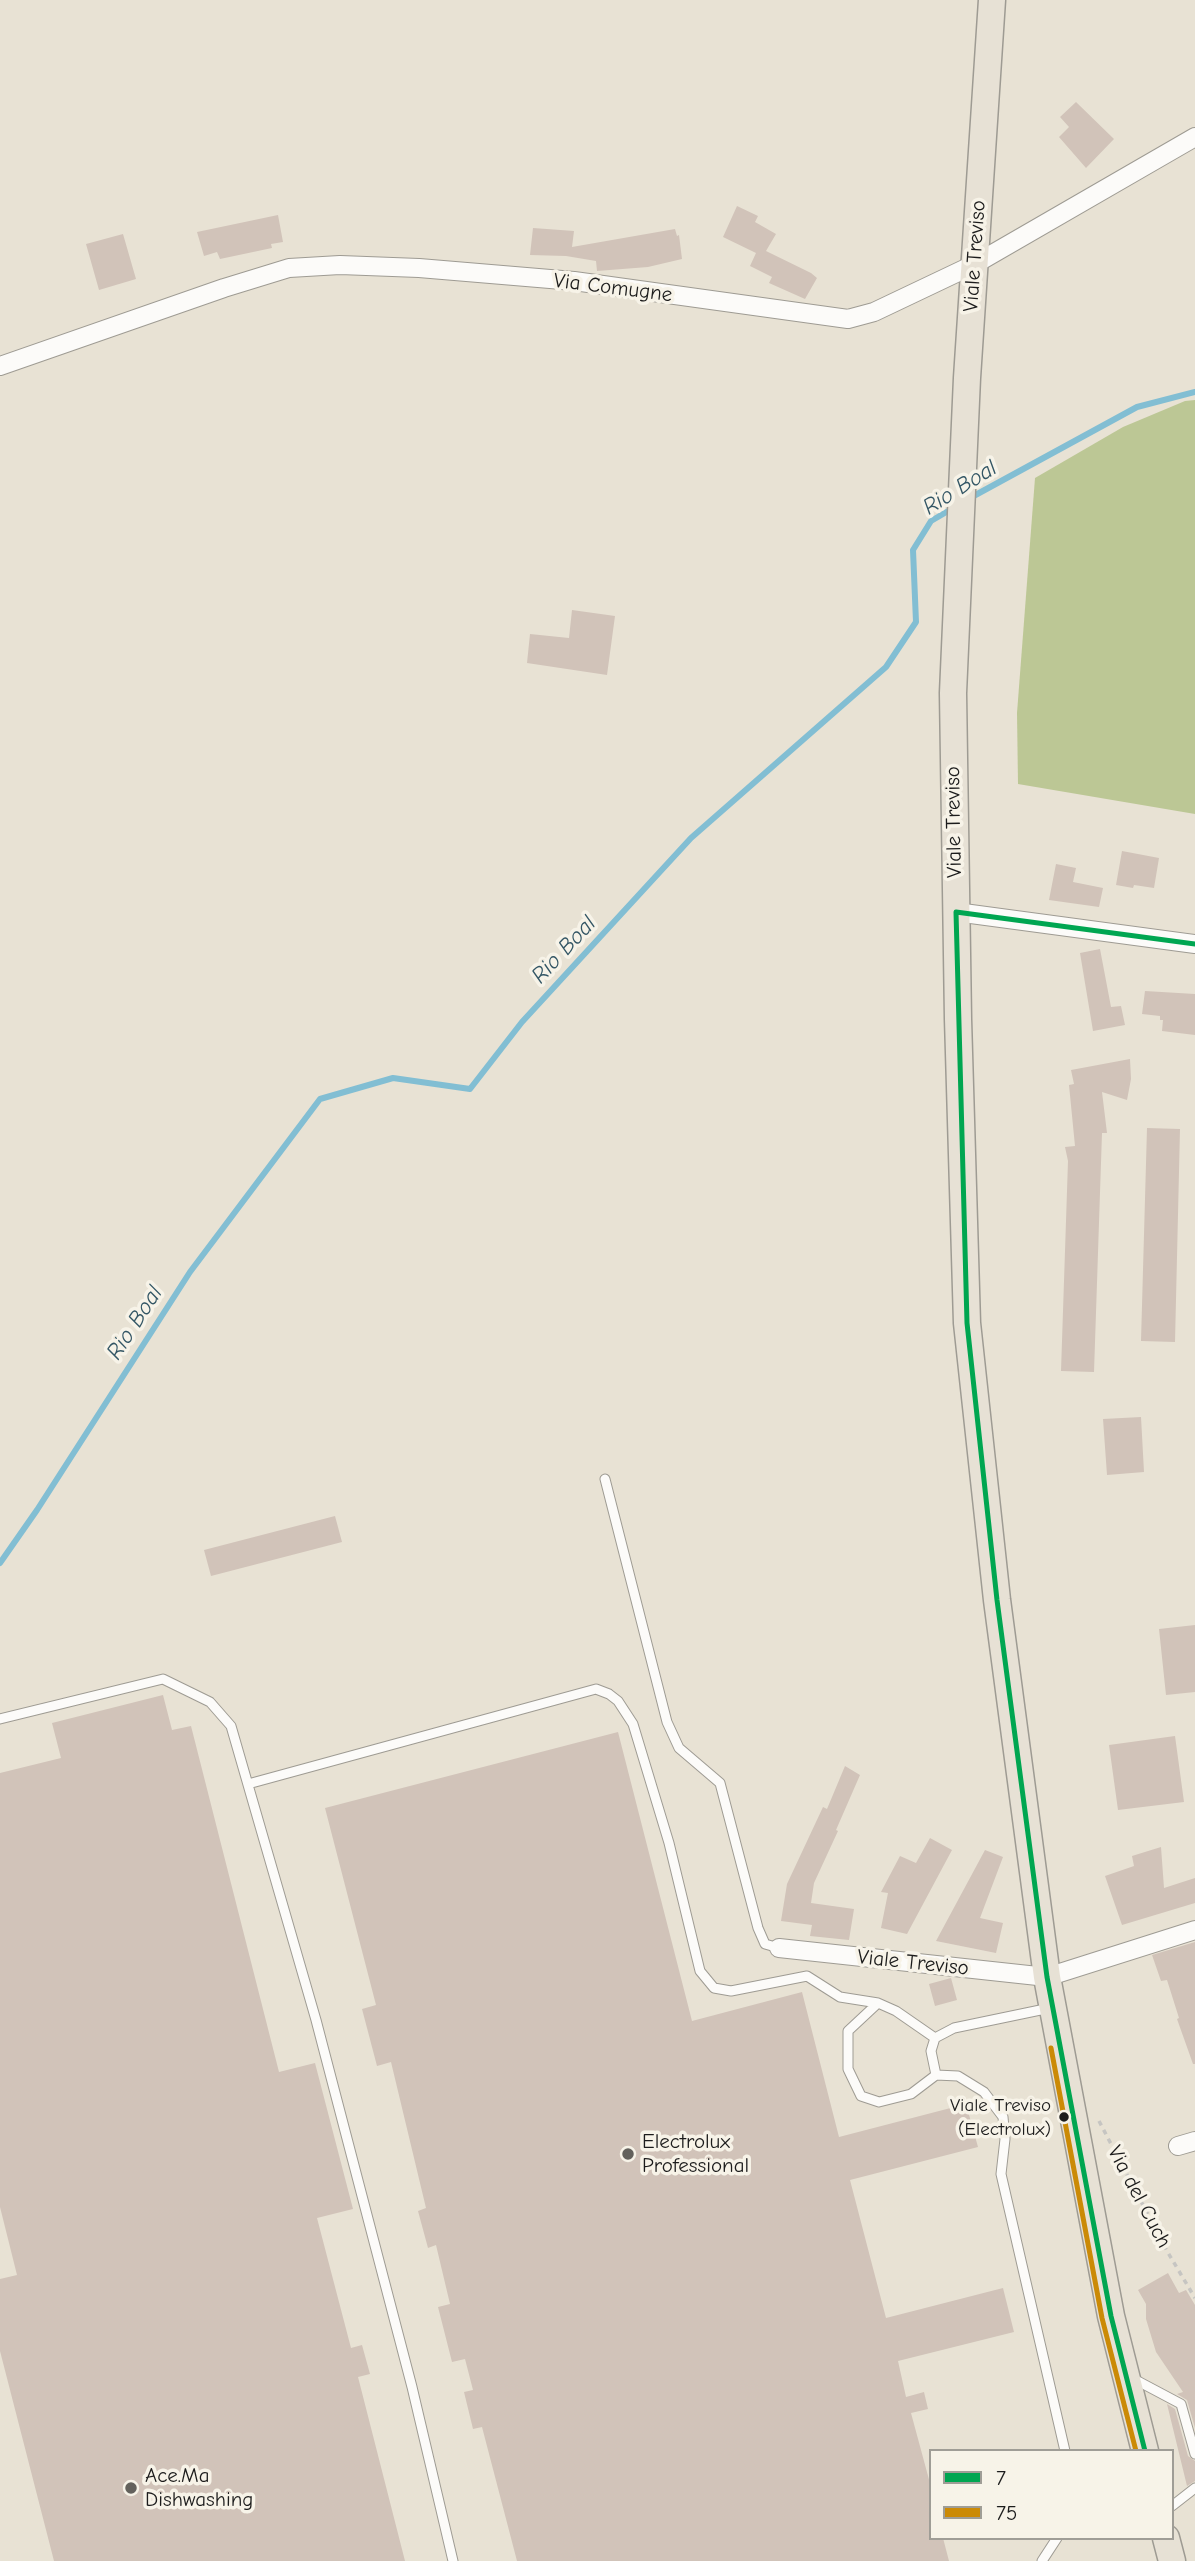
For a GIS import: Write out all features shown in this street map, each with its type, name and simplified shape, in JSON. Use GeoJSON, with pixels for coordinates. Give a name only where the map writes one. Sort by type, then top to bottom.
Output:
{"type":"FeatureCollection","features":[{"type":"Feature","properties":{"kind":"main road","name":"Viale Treviso"},"geometry":{"type":"LineString","coordinates":[[992,0],[967,378],[953,693],[967,1323],[997,1600],[1047,1977],[1111,2316],[1144,2449]]}},
{"type":"Feature","properties":{"kind":"main road"},"geometry":{"type":"LineString","coordinates":[[1167,2540],[1172,2561]]}},
{"type":"Feature","properties":{"kind":"street","name":"Via Comugne"},"geometry":{"type":"LineString","coordinates":[[0,366],[289,268],[340,265],[419,268],[574,281],[848,319],[873,312],[975,264],[1195,137]]}},
{"type":"Feature","properties":{"kind":"street"},"geometry":{"type":"LineString","coordinates":[[956,912],[1195,944]]}},
{"type":"Feature","properties":{"kind":"street"},"geometry":{"type":"LineString","coordinates":[[1047,1977],[1195,1930]]}},
{"type":"Feature","properties":{"kind":"street","name":"Viale Treviso"},"geometry":{"type":"LineString","coordinates":[[779,1948],[1047,1977]]}},
{"type":"Feature","properties":{"kind":"lane"},"geometry":{"type":"LineString","coordinates":[[605,1479],[667,1722],[680,1748],[720,1783],[758,1928],[765,1944],[779,1948]]}},
{"type":"Feature","properties":{"kind":"lane"},"geometry":{"type":"LineString","coordinates":[[0,1719],[163,1679],[210,1702],[231,1726],[320,2033],[453,2561]]}},
{"type":"Feature","properties":{"kind":"lane"},"geometry":{"type":"LineString","coordinates":[[248,1784],[596,1689],[618,1701],[633,1724],[669,1843],[700,1971],[714,1988],[731,1991],[807,1976],[840,1997],[878,2003],[896,2011],[935,2038]]}},
{"type":"Feature","properties":{"kind":"lane"},"geometry":{"type":"LineString","coordinates":[[878,2003],[848,2031],[848,2069],[861,2096],[879,2102],[911,2094],[936,2075],[958,2076],[984,2092],[1003,2117],[1006,2139],[1001,2174],[1065,2449]]}},
{"type":"Feature","properties":{"kind":"lane"},"geometry":{"type":"LineString","coordinates":[[936,2075],[932,2051],[935,2038],[954,2028],[1053,2008]]}},
{"type":"Feature","properties":{"kind":"lane"},"geometry":{"type":"LineString","coordinates":[[1126,2375],[1181,2404],[1195,2454]]}},
{"type":"Feature","properties":{"kind":"lane"},"geometry":{"type":"LineString","coordinates":[[1174,2505],[1195,2488]]}},
{"type":"Feature","properties":{"kind":"lane"},"geometry":{"type":"LineString","coordinates":[[1042,2561],[1056,2540]]}},
{"type":"Feature","properties":{"kind":"path","name":"Via del Cuch"},"geometry":{"type":"LineString","coordinates":[[1073,2112],[1095,2114],[1167,2251],[1195,2298]]}},
{"type":"Feature","properties":{"kind":"green space"},"geometry":{"type":"Polygon","coordinates":[[[1195,400],[1195,814],[1018,784],[1017,713],[1035,478],[1123,427],[1185,401],[1195,400]]]}},
{"type":"Feature","properties":{"kind":"building"},"geometry":{"type":"Polygon","coordinates":[[[1076,102],[1114,139],[1086,168],[1059,137],[1069,127],[1060,117],[1076,102]]]}},
{"type":"Feature","properties":{"kind":"building"},"geometry":{"type":"Polygon","coordinates":[[[737,206],[758,216],[755,222],[776,234],[766,251],[817,278],[805,299],[769,283],[772,277],[750,266],[756,253],[723,237],[737,206]]]}},
{"type":"Feature","properties":{"kind":"building"},"geometry":{"type":"Polygon","coordinates":[[[278,215],[283,242],[271,244],[272,248],[220,259],[217,252],[204,256],[197,232],[278,215]]]}},
{"type":"Feature","properties":{"kind":"building"},"geometry":{"type":"Polygon","coordinates":[[[533,228],[574,231],[572,247],[675,229],[677,236],[679,235],[682,259],[648,267],[597,271],[596,261],[566,256],[530,255],[533,228]]]}},
{"type":"Feature","properties":{"kind":"building"},"geometry":{"type":"Polygon","coordinates":[[[123,234],[136,279],[99,290],[86,244],[123,234]]]}},
{"type":"Feature","properties":{"kind":"building"},"geometry":{"type":"Polygon","coordinates":[[[572,610],[615,616],[607,675],[527,663],[530,634],[569,638],[572,610]]]}},
{"type":"Feature","properties":{"kind":"building"},"geometry":{"type":"Polygon","coordinates":[[[1122,851],[1159,858],[1154,888],[1116,885],[1122,851]]]}},
{"type":"Feature","properties":{"kind":"building"},"geometry":{"type":"Polygon","coordinates":[[[1056,864],[1076,868],[1073,882],[1103,888],[1099,907],[1049,900],[1056,864]]]}},
{"type":"Feature","properties":{"kind":"building"},"geometry":{"type":"Polygon","coordinates":[[[1100,949],[1111,1007],[1121,1006],[1125,1025],[1093,1031],[1080,953],[1100,949]]]}},
{"type":"Feature","properties":{"kind":"building"},"geometry":{"type":"Polygon","coordinates":[[[1145,991],[1195,994],[1195,1035],[1162,1031],[1163,1020],[1160,1020],[1160,1016],[1142,1014],[1145,991]]]}},
{"type":"Feature","properties":{"kind":"building"},"geometry":{"type":"Polygon","coordinates":[[[1130,1059],[1131,1079],[1127,1100],[1102,1092],[1107,1133],[1102,1133],[1094,1372],[1061,1371],[1068,1161],[1065,1147],[1075,1146],[1069,1085],[1074,1084],[1071,1070],[1130,1059]]]}},
{"type":"Feature","properties":{"kind":"building"},"geometry":{"type":"Polygon","coordinates":[[[1147,1128],[1180,1129],[1175,1342],[1141,1341],[1147,1128]]]}},
{"type":"Feature","properties":{"kind":"building"},"geometry":{"type":"Polygon","coordinates":[[[1141,1417],[1144,1472],[1107,1475],[1103,1419],[1141,1417]]]}},
{"type":"Feature","properties":{"kind":"building"},"geometry":{"type":"Polygon","coordinates":[[[335,1516],[342,1542],[211,1576],[204,1550],[335,1516]]]}},
{"type":"Feature","properties":{"kind":"building"},"geometry":{"type":"Polygon","coordinates":[[[1195,1625],[1195,1692],[1166,1695],[1159,1629],[1195,1625]]]}},
{"type":"Feature","properties":{"kind":"building"},"geometry":{"type":"Polygon","coordinates":[[[163,1695],[172,1730],[191,1726],[279,2072],[315,2063],[353,2209],[317,2218],[351,2348],[362,2345],[370,2374],[358,2377],[405,2561],[54,2561],[0,2351],[0,2279],[17,2275],[0,2207],[0,1773],[61,1758],[52,1723],[163,1695]]]}},
{"type":"Feature","properties":{"kind":"building","name":"Electrolux Professional"},"geometry":{"type":"Polygon","coordinates":[[[618,1732],[692,2021],[802,1992],[839,2137],[966,2104],[978,2147],[850,2180],[886,2318],[1003,2288],[1014,2332],[898,2361],[906,2397],[924,2392],[928,2409],[911,2413],[929,2480],[929,2540],[944,2540],[949,2561],[517,2561],[482,2427],[473,2429],[464,2392],[473,2390],[465,2359],[452,2362],[438,2307],[450,2304],[436,2245],[428,2248],[418,2211],[426,2208],[391,2062],[377,2066],[362,2009],[376,2005],[325,1808],[618,1732]]]}},
{"type":"Feature","properties":{"kind":"building"},"geometry":{"type":"Polygon","coordinates":[[[1175,1736],[1184,1802],[1118,1810],[1109,1745],[1175,1736]]]}},
{"type":"Feature","properties":{"kind":"building"},"geometry":{"type":"Polygon","coordinates":[[[845,1766],[860,1775],[814,1883],[811,1903],[854,1909],[849,1940],[810,1936],[812,1925],[781,1921],[787,1884],[823,1807],[827,1809],[845,1766]]]}},
{"type":"Feature","properties":{"kind":"building"},"geometry":{"type":"Polygon","coordinates":[[[930,1838],[952,1850],[907,1934],[881,1928],[888,1893],[881,1892],[900,1856],[916,1863],[930,1838]]]}},
{"type":"Feature","properties":{"kind":"building"},"geometry":{"type":"Polygon","coordinates":[[[1161,1847],[1164,1888],[1195,1878],[1195,1903],[1122,1925],[1105,1876],[1134,1866],[1132,1856],[1161,1847]]]}},
{"type":"Feature","properties":{"kind":"building"},"geometry":{"type":"Polygon","coordinates":[[[985,1850],[1003,1857],[980,1918],[1003,1923],[996,1953],[936,1941],[985,1850]]]}},
{"type":"Feature","properties":{"kind":"building"},"geometry":{"type":"Polygon","coordinates":[[[1195,1942],[1193,2064],[1167,1980],[1161,1981],[1152,1955],[1195,1942]]]}},
{"type":"Feature","properties":{"kind":"building"},"geometry":{"type":"Polygon","coordinates":[[[951,1978],[957,2000],[935,2006],[929,1984],[951,1978]]]}},
{"type":"Feature","properties":{"kind":"building"},"geometry":{"type":"Polygon","coordinates":[[[1168,2273],[1179,2293],[1186,2290],[1195,2305],[1195,2428],[1187,2400],[1177,2394],[1183,2392],[1156,2352],[1146,2319],[1146,2304],[1138,2290],[1168,2273]]]}},
{"type":"Feature","properties":{"kind":"building"},"geometry":{"type":"Polygon","coordinates":[[[1167,2404],[1175,2409],[1188,2456],[1195,2461],[1195,2481],[1187,2486],[1167,2404]]]}},
{"type":"Feature","properties":{"kind":"waterway","name":"Rio Boal"},"geometry":{"type":"LineString","coordinates":[[970,498],[1137,407],[1195,392]]}},
{"type":"Feature","properties":{"kind":"waterway","name":"Rio Boal"},"geometry":{"type":"LineString","coordinates":[[0,1563],[190,1272],[320,1099],[393,1078],[470,1089],[522,1022],[691,838],[886,667],[916,622],[913,550],[931,521],[955,507]]}},
{"type":"Feature","properties":{"kind":"transit line","name":"7"},"geometry":{"type":"LineString","coordinates":[[956,912],[967,1323],[997,1600],[1047,1977],[1111,2316],[1144,2449]]}},
{"type":"Feature","properties":{"kind":"transit line","name":"7"},"geometry":{"type":"LineString","coordinates":[[956,912],[1195,944]]}},
{"type":"Feature","properties":{"kind":"transit line","name":"75"},"geometry":{"type":"LineString","coordinates":[[1051,2048],[1102,2318],[1135,2449]]}},
{"type":"Feature","properties":{"kind":"place","name":"Viale Treviso (Electrolux)"},"geometry":{"type":"Point","coordinates":[1064,2117]}},
{"type":"Feature","properties":{"kind":"place","name":"Electrolux Professional"},"geometry":{"type":"Point","coordinates":[628,2154]}},
{"type":"Feature","properties":{"kind":"place","name":"Ace.Ma Dishwashing"},"geometry":{"type":"Point","coordinates":[131,2488]}}]}
